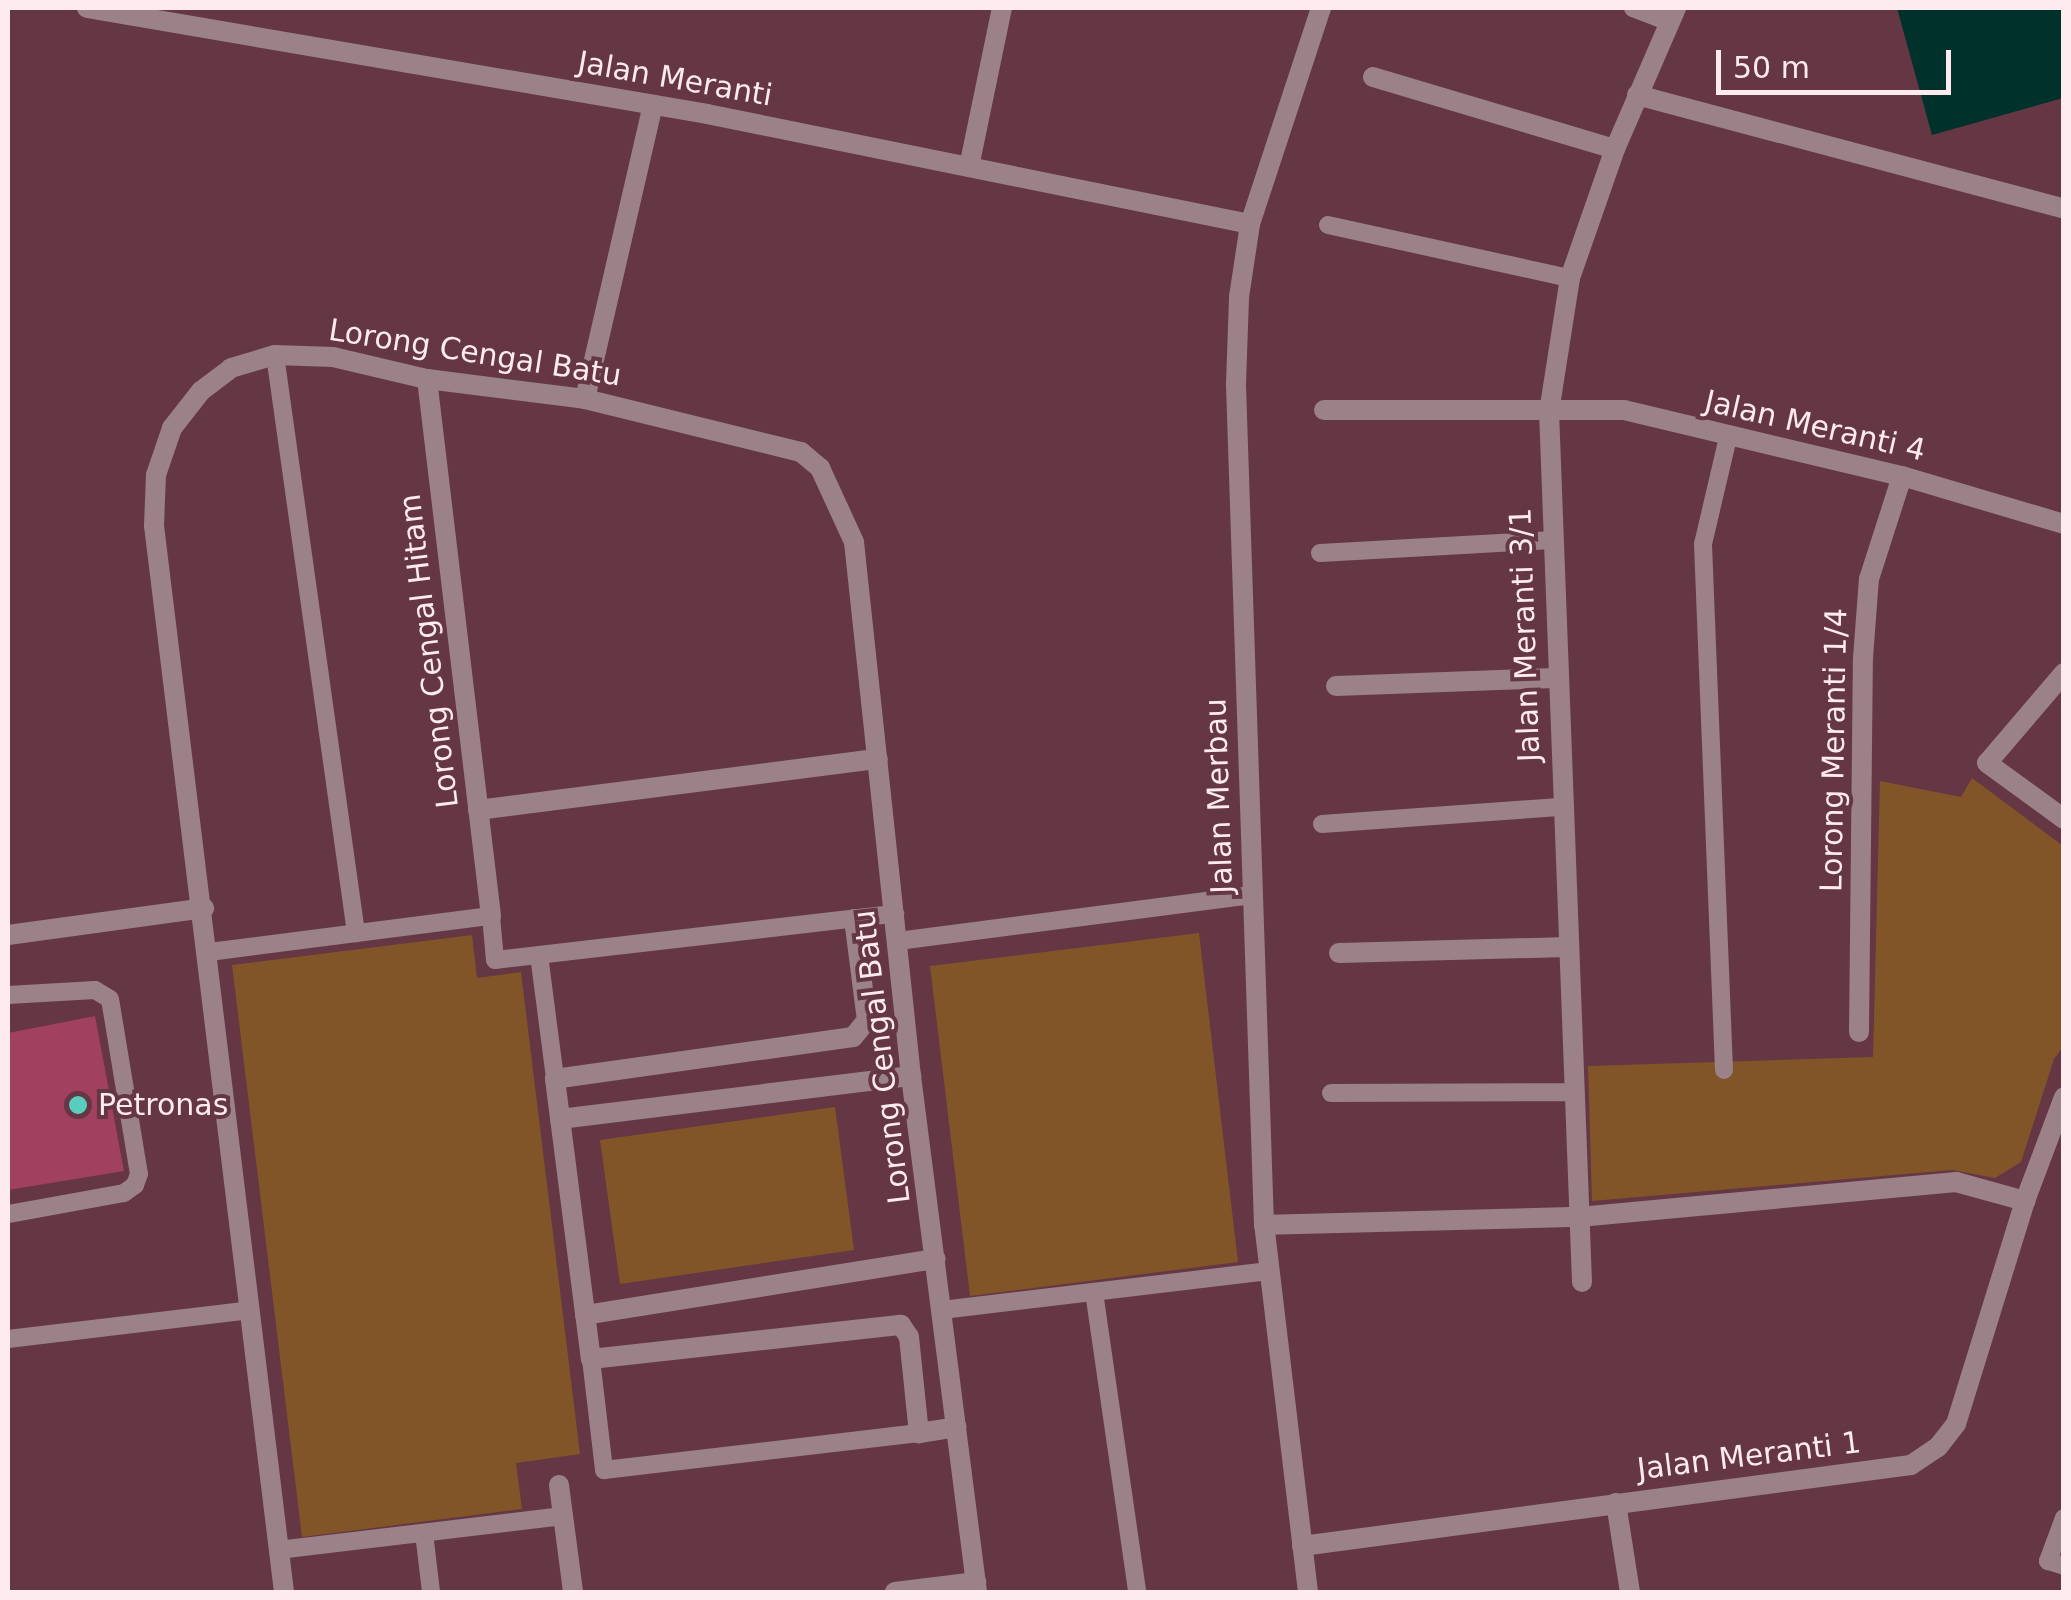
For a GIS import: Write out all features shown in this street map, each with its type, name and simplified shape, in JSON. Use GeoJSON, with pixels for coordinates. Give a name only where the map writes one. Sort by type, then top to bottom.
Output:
{"type":"FeatureCollection","features":[{"type":"Feature","properties":{"kind":"street","name":"Jalan Meranti"},"geometry":{"type":"LineString","coordinates":[[87,8],[653,105],[1250,224]]}},
{"type":"Feature","properties":{"kind":"street"},"geometry":{"type":"LineString","coordinates":[[214,30],[218,8]]}},
{"type":"Feature","properties":{"kind":"street"},"geometry":{"type":"LineString","coordinates":[[970,167],[1002,8]]}},
{"type":"Feature","properties":{"kind":"street","name":"Jalan Merbau"},"geometry":{"type":"LineString","coordinates":[[1308,1592],[1264,1225],[1236,384],[1239,297],[1250,224],[1321,8]]}},
{"type":"Feature","properties":{"kind":"street","name":"Jalan Meranti 3/1"},"geometry":{"type":"LineString","coordinates":[[1582,1282],[1550,540],[1549,412],[1570,278],[1615,149],[1672,15]]}},
{"type":"Feature","properties":{"kind":"street"},"geometry":{"type":"LineString","coordinates":[[1373,77],[1615,149]]}},
{"type":"Feature","properties":{"kind":"street"},"geometry":{"type":"LineString","coordinates":[[1637,95],[2064,209]]}},
{"type":"Feature","properties":{"kind":"street"},"geometry":{"type":"LineString","coordinates":[[585,399],[653,105]]}},
{"type":"Feature","properties":{"kind":"street","name":"Lorong Cengal Batu"},"geometry":{"type":"LineString","coordinates":[[284,1592],[204,908],[154,526],[156,475],[172,428],[201,391],[231,368],[275,355],[333,357],[426,379],[585,399],[801,452],[820,468],[854,542],[911,1076],[976,1587]]}},
{"type":"Feature","properties":{"kind":"street","name":"Lorong Cengal Hitam"},"geometry":{"type":"LineString","coordinates":[[426,379],[491,916]]}},
{"type":"Feature","properties":{"kind":"street","name":"Jalan Meranti 4"},"geometry":{"type":"LineString","coordinates":[[1324,410],[1624,410],[1902,476],[2064,524]]}},
{"type":"Feature","properties":{"kind":"street","name":"Lorong Meranti 1/4"},"geometry":{"type":"LineString","coordinates":[[1859,1032],[1863,658],[1869,578],[1902,476]]}},
{"type":"Feature","properties":{"kind":"street"},"geometry":{"type":"LineString","coordinates":[[2064,674],[1987,763],[2064,819]]}},
{"type":"Feature","properties":{"kind":"street"},"geometry":{"type":"LineString","coordinates":[[1336,686],[1556,678]]}},
{"type":"Feature","properties":{"kind":"street"},"geometry":{"type":"LineString","coordinates":[[478,810],[878,760]]}},
{"type":"Feature","properties":{"kind":"street"},"geometry":{"type":"LineString","coordinates":[[8,935],[204,908]]}},
{"type":"Feature","properties":{"kind":"street"},"geometry":{"type":"LineString","coordinates":[[854,919],[867,1020],[853,1036],[554,1080],[591,1359],[901,1325],[909,1337],[919,1433],[957,1428]]}},
{"type":"Feature","properties":{"kind":"street"},"geometry":{"type":"LineString","coordinates":[[1339,953],[1568,947]]}},
{"type":"Feature","properties":{"kind":"street"},"geometry":{"type":"LineString","coordinates":[[560,1119],[911,1076]]}},
{"type":"Feature","properties":{"kind":"street","name":"Jalan Meranti 1"},"geometry":{"type":"LineString","coordinates":[[1302,1546],[1911,1465],[1938,1447],[1956,1424],[2025,1201],[2064,1098]]}},
{"type":"Feature","properties":{"kind":"street"},"geometry":{"type":"LineString","coordinates":[[1264,1225],[1579,1217],[1956,1182],[2025,1201]]}},
{"type":"Feature","properties":{"kind":"street"},"geometry":{"type":"LineString","coordinates":[[585,1315],[936,1259]]}},
{"type":"Feature","properties":{"kind":"street"},"geometry":{"type":"LineString","coordinates":[[559,1485],[572,1592]]}},
{"type":"Feature","properties":{"kind":"street"},"geometry":{"type":"LineString","coordinates":[[1616,1504],[1630,1592]]}},
{"type":"Feature","properties":{"kind":"street"},"geometry":{"type":"LineString","coordinates":[[895,1592],[976,1587]]}},
{"type":"Feature","properties":{"kind":"lane"},"geometry":{"type":"LineString","coordinates":[[1633,8],[1672,15]]}},
{"type":"Feature","properties":{"kind":"lane"},"geometry":{"type":"LineString","coordinates":[[1328,225],[1570,278]]}},
{"type":"Feature","properties":{"kind":"lane"},"geometry":{"type":"LineString","coordinates":[[275,355],[356,933]]}},
{"type":"Feature","properties":{"kind":"lane"},"geometry":{"type":"LineString","coordinates":[[1724,1070],[1703,544],[1728,437]]}},
{"type":"Feature","properties":{"kind":"lane"},"geometry":{"type":"LineString","coordinates":[[1320,553],[1550,540]]}},
{"type":"Feature","properties":{"kind":"lane"},"geometry":{"type":"LineString","coordinates":[[1322,824],[1562,807]]}},
{"type":"Feature","properties":{"kind":"lane"},"geometry":{"type":"LineString","coordinates":[[898,940],[1252,895]]}},
{"type":"Feature","properties":{"kind":"lane"},"geometry":{"type":"LineString","coordinates":[[209,952],[491,916],[496,960],[895,914]]}},
{"type":"Feature","properties":{"kind":"lane"},"geometry":{"type":"LineString","coordinates":[[539,955],[554,1080]]}},
{"type":"Feature","properties":{"kind":"lane"},"geometry":{"type":"LineString","coordinates":[[8,995],[95,990],[110,999],[139,1174],[136,1184],[124,1193],[8,1214]]}},
{"type":"Feature","properties":{"kind":"lane"},"geometry":{"type":"LineString","coordinates":[[1331,1093],[1574,1092]]}},
{"type":"Feature","properties":{"kind":"lane"},"geometry":{"type":"LineString","coordinates":[[942,1310],[1269,1271]]}},
{"type":"Feature","properties":{"kind":"lane"},"geometry":{"type":"LineString","coordinates":[[1094,1292],[1137,1592]]}},
{"type":"Feature","properties":{"kind":"lane"},"geometry":{"type":"LineString","coordinates":[[8,1339],[250,1310]]}},
{"type":"Feature","properties":{"kind":"lane"},"geometry":{"type":"LineString","coordinates":[[591,1359],[604,1470],[919,1433]]}},
{"type":"Feature","properties":{"kind":"lane"},"geometry":{"type":"LineString","coordinates":[[278,1550],[563,1516]]}},
{"type":"Feature","properties":{"kind":"lane"},"geometry":{"type":"LineString","coordinates":[[2064,1518],[2048,1561],[2064,1566]]}},
{"type":"Feature","properties":{"kind":"lane"},"geometry":{"type":"LineString","coordinates":[[424,1532],[431,1592]]}},
{"type":"Feature","properties":{"kind":"shaded area"},"geometry":{"type":"Polygon","coordinates":[[[1897,8],[2063,8],[2063,98],[1932,135],[1897,8]]]}},
{"type":"Feature","properties":{"kind":"shaded area"},"geometry":{"type":"Polygon","coordinates":[[[1972,778],[2063,846],[2063,1047],[2054,1059],[2021,1162],[1995,1178],[1952,1170],[1592,1201],[1588,1066],[1873,1057],[1880,781],[1961,797],[1972,778]]]}},
{"type":"Feature","properties":{"kind":"shaded area"},"geometry":{"type":"Polygon","coordinates":[[[1199,933],[1238,1262],[970,1296],[930,966],[1199,933]]]}},
{"type":"Feature","properties":{"kind":"shaded area"},"geometry":{"type":"Polygon","coordinates":[[[472,935],[477,978],[521,972],[580,1454],[516,1463],[522,1509],[302,1537],[232,965],[472,935]]]}},
{"type":"Feature","properties":{"kind":"shaded area"},"geometry":{"type":"Polygon","coordinates":[[[835,1107],[854,1250],[620,1284],[600,1140],[835,1107]]]}},
{"type":"Feature","properties":{"kind":"building"},"geometry":{"type":"Polygon","coordinates":[[[95,1016],[124,1171],[8,1190],[8,1033],[95,1016]]]}},
{"type":"Feature","properties":{"kind":"place","name":"Petronas"},"geometry":{"type":"Point","coordinates":[78,1105]}}]}
